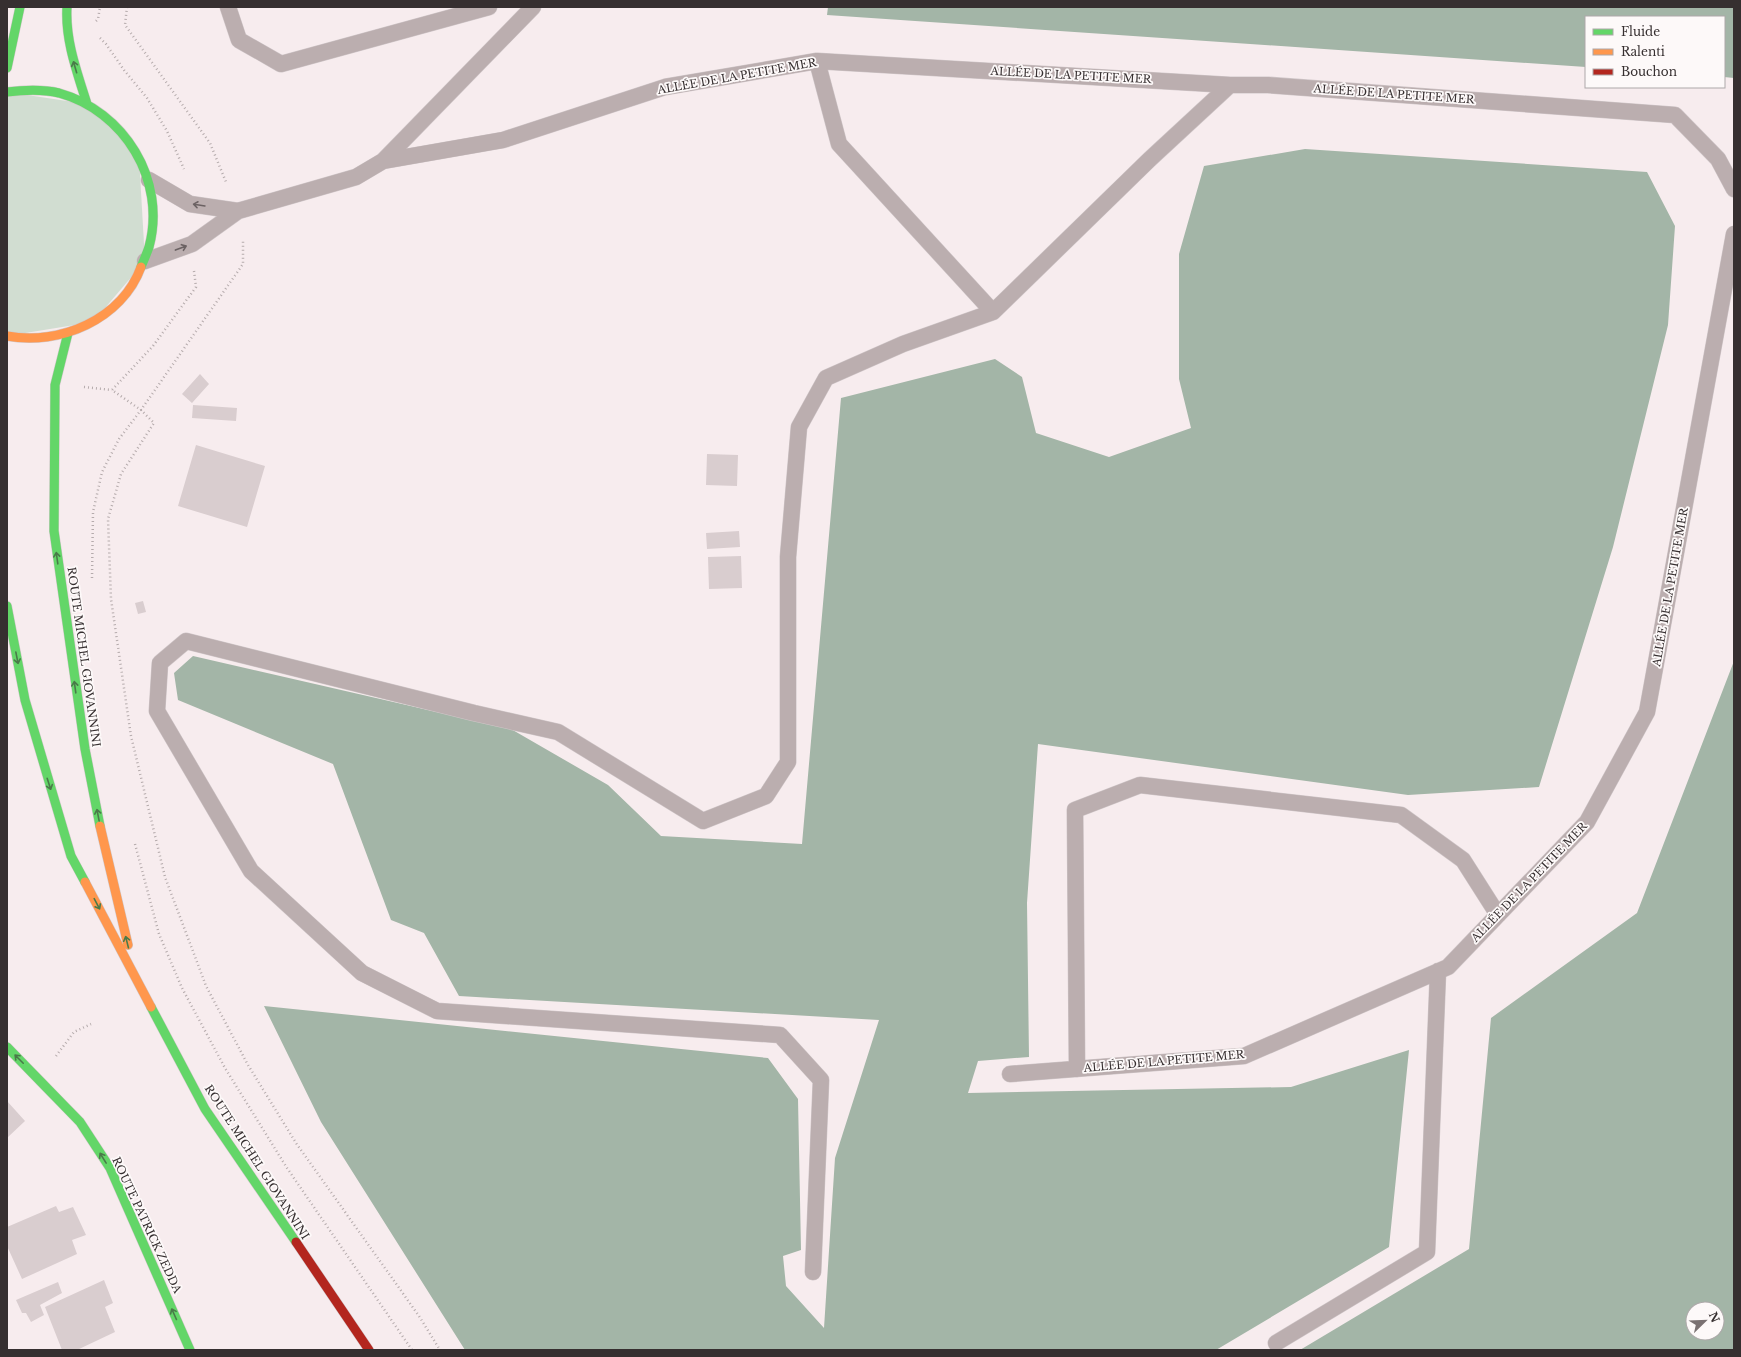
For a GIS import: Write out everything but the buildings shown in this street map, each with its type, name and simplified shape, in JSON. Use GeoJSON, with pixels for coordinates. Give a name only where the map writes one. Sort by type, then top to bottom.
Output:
{"type":"FeatureCollection","features":[{"type":"Feature","properties":{"kind":"main road"},"geometry":{"type":"LineString","coordinates":[[7,68],[20,7]]}},
{"type":"Feature","properties":{"kind":"main road"},"geometry":{"type":"LineString","coordinates":[[67,7],[66,26],[75,65],[87,104]]}},
{"type":"Feature","properties":{"kind":"main road"},"geometry":{"type":"LineString","coordinates":[[7,92],[29,90],[59,93],[87,104],[108,118],[125,136],[139,157],[149,180],[153,207],[152,235],[145,261],[132,285],[115,306],[93,322],[68,334],[24,340],[7,336]]}},
{"type":"Feature","properties":{"kind":"main road","name":"ROUTE MICHEL GIOVANNINI"},"geometry":{"type":"LineString","coordinates":[[68,334],[55,385],[54,531],[85,749],[107,860],[137,980]]}},
{"type":"Feature","properties":{"kind":"main road","name":"ROUTE MICHEL GIOVANNINI"},"geometry":{"type":"LineString","coordinates":[[7,606],[25,700],[71,856],[137,980],[172,1050],[205,1109],[369,1350]]}},
{"type":"Feature","properties":{"kind":"main road","name":"ROUTE PATRICK ZEDDA"},"geometry":{"type":"LineString","coordinates":[[7,1047],[80,1122],[110,1168],[190,1350]]}},
{"type":"Feature","properties":{"kind":"lane"},"geometry":{"type":"LineString","coordinates":[[228,7],[239,40],[281,64],[488,7]]}},
{"type":"Feature","properties":{"kind":"lane","name":"ALLÉE DE LA PETITE MER"},"geometry":{"type":"LineString","coordinates":[[238,211],[356,177],[383,161],[533,7]]}},
{"type":"Feature","properties":{"kind":"lane"},"geometry":{"type":"LineString","coordinates":[[817,61],[839,144],[993,312]]}},
{"type":"Feature","properties":{"kind":"lane","name":"ALLÉE DE LA PETITE MER"},"geometry":{"type":"LineString","coordinates":[[383,161],[504,140],[664,87],[817,61],[1230,85],[1268,85],[1675,115],[1718,160],[1734,189]]}},
{"type":"Feature","properties":{"kind":"lane"},"geometry":{"type":"LineString","coordinates":[[813,1272],[821,1080],[780,1036],[437,1010],[362,973],[251,871],[156,711],[160,663],[186,642],[474,713],[558,732],[703,820],[766,796],[788,762],[788,557],[799,427],[826,378],[903,344],[993,312],[1230,85]]}},
{"type":"Feature","properties":{"kind":"lane"},"geometry":{"type":"LineString","coordinates":[[149,180],[190,204],[238,211]]}},
{"type":"Feature","properties":{"kind":"lane"},"geometry":{"type":"LineString","coordinates":[[145,261],[192,244],[238,211]]}},
{"type":"Feature","properties":{"kind":"lane","name":"ALLÉE DE LA PETITE MER"},"geometry":{"type":"LineString","coordinates":[[1010,1074],[1244,1056],[1448,967],[1588,822],[1647,712],[1734,234]]}},
{"type":"Feature","properties":{"kind":"lane"},"geometry":{"type":"LineString","coordinates":[[1077,1069],[1075,810],[1140,785],[1401,815],[1463,860],[1498,915]]}},
{"type":"Feature","properties":{"kind":"lane"},"geometry":{"type":"LineString","coordinates":[[1276,1344],[1427,1252],[1438,971]]}},
{"type":"Feature","properties":{"kind":"path"},"geometry":{"type":"LineString","coordinates":[[126,7],[125,25],[210,143],[228,186]]}},
{"type":"Feature","properties":{"kind":"path"},"geometry":{"type":"LineString","coordinates":[[96,35],[106,44],[124,70],[147,98],[167,131],[191,187],[190,204]]}},
{"type":"Feature","properties":{"kind":"path"},"geometry":{"type":"LineString","coordinates":[[39,1079],[74,1032],[91,1024]]}},
{"type":"Feature","properties":{"kind":"shaded area"},"geometry":{"type":"Polygon","coordinates":[[[828,7],[1734,7],[1734,78],[1725,77],[1725,16],[1585,16],[1585,67],[827,15],[828,7]]]}},
{"type":"Feature","properties":{"kind":"shaded area"},"geometry":{"type":"Polygon","coordinates":[[[7,92],[87,104],[139,157],[145,261],[93,322],[7,336],[7,92]]]}},
{"type":"Feature","properties":{"kind":"shaded area"},"geometry":{"type":"Polygon","coordinates":[[[1305,149],[1647,172],[1675,226],[1668,325],[1613,547],[1539,787],[1408,795],[1038,744],[1027,903],[1029,1057],[978,1061],[968,1093],[1291,1087],[1409,1050],[1389,1247],[1216,1350],[465,1350],[321,1122],[264,1006],[768,1058],[798,1099],[801,1250],[783,1256],[786,1286],[824,1328],[835,1158],[879,1020],[459,996],[424,933],[391,920],[333,764],[178,700],[174,673],[193,656],[511,729],[608,785],[661,836],[802,844],[841,398],[995,359],[1022,377],[1036,433],[1109,457],[1191,428],[1179,379],[1179,254],[1204,166],[1305,149]]]}},
{"type":"Feature","properties":{"kind":"shaded area"},"geometry":{"type":"Polygon","coordinates":[[[1734,661],[1734,1350],[1300,1350],[1469,1249],[1491,1018],[1637,913],[1734,661]]]}},
{"type":"Feature","properties":{"kind":"traffic: fast"},"geometry":{"type":"LineString","coordinates":[[7,68],[20,7]]}},
{"type":"Feature","properties":{"kind":"traffic: fast"},"geometry":{"type":"LineString","coordinates":[[67,7],[70,44],[87,104]]}},
{"type":"Feature","properties":{"kind":"traffic: fast"},"geometry":{"type":"LineString","coordinates":[[7,92],[33,90],[59,93],[82,102],[103,115],[121,132],[135,152],[146,174],[152,197],[153,222],[149,247],[141,267]]}},
{"type":"Feature","properties":{"kind":"traffic: fast"},"geometry":{"type":"LineString","coordinates":[[68,333],[55,385],[54,531],[85,749],[100,826]]}},
{"type":"Feature","properties":{"kind":"traffic: fast"},"geometry":{"type":"LineString","coordinates":[[7,606],[25,700],[71,856],[85,882]]}},
{"type":"Feature","properties":{"kind":"traffic: fast"},"geometry":{"type":"LineString","coordinates":[[151,1007],[205,1109],[296,1242]]}},
{"type":"Feature","properties":{"kind":"traffic: fast"},"geometry":{"type":"LineString","coordinates":[[7,1047],[80,1122],[110,1168],[190,1350]]}},
{"type":"Feature","properties":{"kind":"traffic: slow"},"geometry":{"type":"LineString","coordinates":[[7,336],[27,338],[48,337],[87,325],[120,301],[132,285],[141,267]]}},
{"type":"Feature","properties":{"kind":"traffic: slow"},"geometry":{"type":"LineString","coordinates":[[100,826],[128,945]]}},
{"type":"Feature","properties":{"kind":"traffic: slow"},"geometry":{"type":"LineString","coordinates":[[85,882],[151,1007]]}},
{"type":"Feature","properties":{"kind":"traffic: jam"},"geometry":{"type":"LineString","coordinates":[[296,1242],[369,1350]]}}]}
